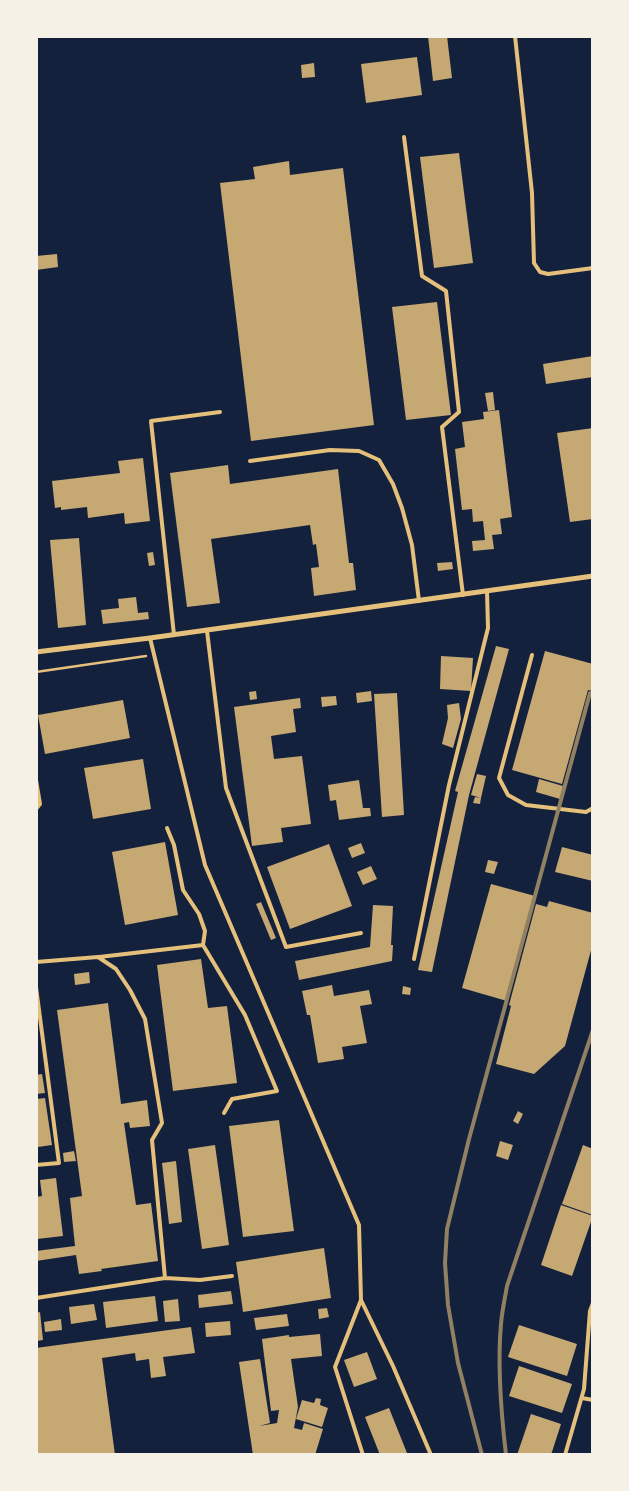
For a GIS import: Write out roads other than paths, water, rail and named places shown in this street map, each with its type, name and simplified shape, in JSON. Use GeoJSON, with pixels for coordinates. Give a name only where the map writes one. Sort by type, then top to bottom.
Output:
{"type":"FeatureCollection","features":[{"type":"Feature","properties":{"kind":"street"},"geometry":{"type":"LineString","coordinates":[[36,652],[174,635],[593,576]]}},
{"type":"Feature","properties":{"kind":"lane"},"geometry":{"type":"LineString","coordinates":[[515,36],[532,193],[534,263],[540,272],[548,274],[593,268]]}},
{"type":"Feature","properties":{"kind":"lane"},"geometry":{"type":"LineString","coordinates":[[404,137],[422,276],[446,291],[459,412],[442,427],[463,595]]}},
{"type":"Feature","properties":{"kind":"lane"},"geometry":{"type":"LineString","coordinates":[[174,635],[150,421],[220,412]]}},
{"type":"Feature","properties":{"kind":"lane"},"geometry":{"type":"LineString","coordinates":[[250,461],[330,450],[359,451],[379,460],[393,484],[402,508],[412,545],[419,601]]}},
{"type":"Feature","properties":{"kind":"lane"},"geometry":{"type":"LineString","coordinates":[[414,959],[449,785],[488,628],[487,591]]}},
{"type":"Feature","properties":{"kind":"lane"},"geometry":{"type":"LineString","coordinates":[[207,630],[226,788],[286,946],[361,933]]}},
{"type":"Feature","properties":{"kind":"lane"},"geometry":{"type":"LineString","coordinates":[[150,638],[205,865],[359,1225],[361,1300],[335,1366],[363,1455]]}},
{"type":"Feature","properties":{"kind":"lane"},"geometry":{"type":"LineString","coordinates":[[532,655],[499,778],[508,796],[526,805],[586,812],[593,808]]}},
{"type":"Feature","properties":{"kind":"lane"},"geometry":{"type":"LineString","coordinates":[[36,780],[40,804],[36,809]]}},
{"type":"Feature","properties":{"kind":"lane"},"geometry":{"type":"LineString","coordinates":[[167,828],[174,845],[183,890],[199,914],[204,931],[203,945],[245,1015],[277,1091],[232,1099],[224,1113]]}},
{"type":"Feature","properties":{"kind":"lane"},"geometry":{"type":"LineString","coordinates":[[36,962],[203,945]]}},
{"type":"Feature","properties":{"kind":"lane"},"geometry":{"type":"LineString","coordinates":[[98,957],[116,969],[130,990],[145,1019],[162,1123],[152,1140],[165,1278]]}},
{"type":"Feature","properties":{"kind":"lane"},"geometry":{"type":"LineString","coordinates":[[36,987],[59,1162],[36,1165]]}},
{"type":"Feature","properties":{"kind":"lane"},"geometry":{"type":"LineString","coordinates":[[36,1298],[165,1278],[200,1280],[232,1276]]}},
{"type":"Feature","properties":{"kind":"lane"},"geometry":{"type":"LineString","coordinates":[[361,1300],[394,1366],[432,1455]]}},
{"type":"Feature","properties":{"kind":"lane"},"geometry":{"type":"LineString","coordinates":[[565,1455],[584,1389],[590,1311],[593,1303]]}},
{"type":"Feature","properties":{"kind":"lane"},"geometry":{"type":"LineString","coordinates":[[582,1398],[593,1400]]}},
{"type":"Feature","properties":{"kind":"railway"},"geometry":{"type":"LineString","coordinates":[[482,1455],[458,1363],[448,1305],[445,1263],[447,1229],[469,1139],[590,693]]}},
{"type":"Feature","properties":{"kind":"railway"},"geometry":{"type":"LineString","coordinates":[[506,1455],[499,1357],[501,1319],[507,1286],[593,1030]]}}]}
